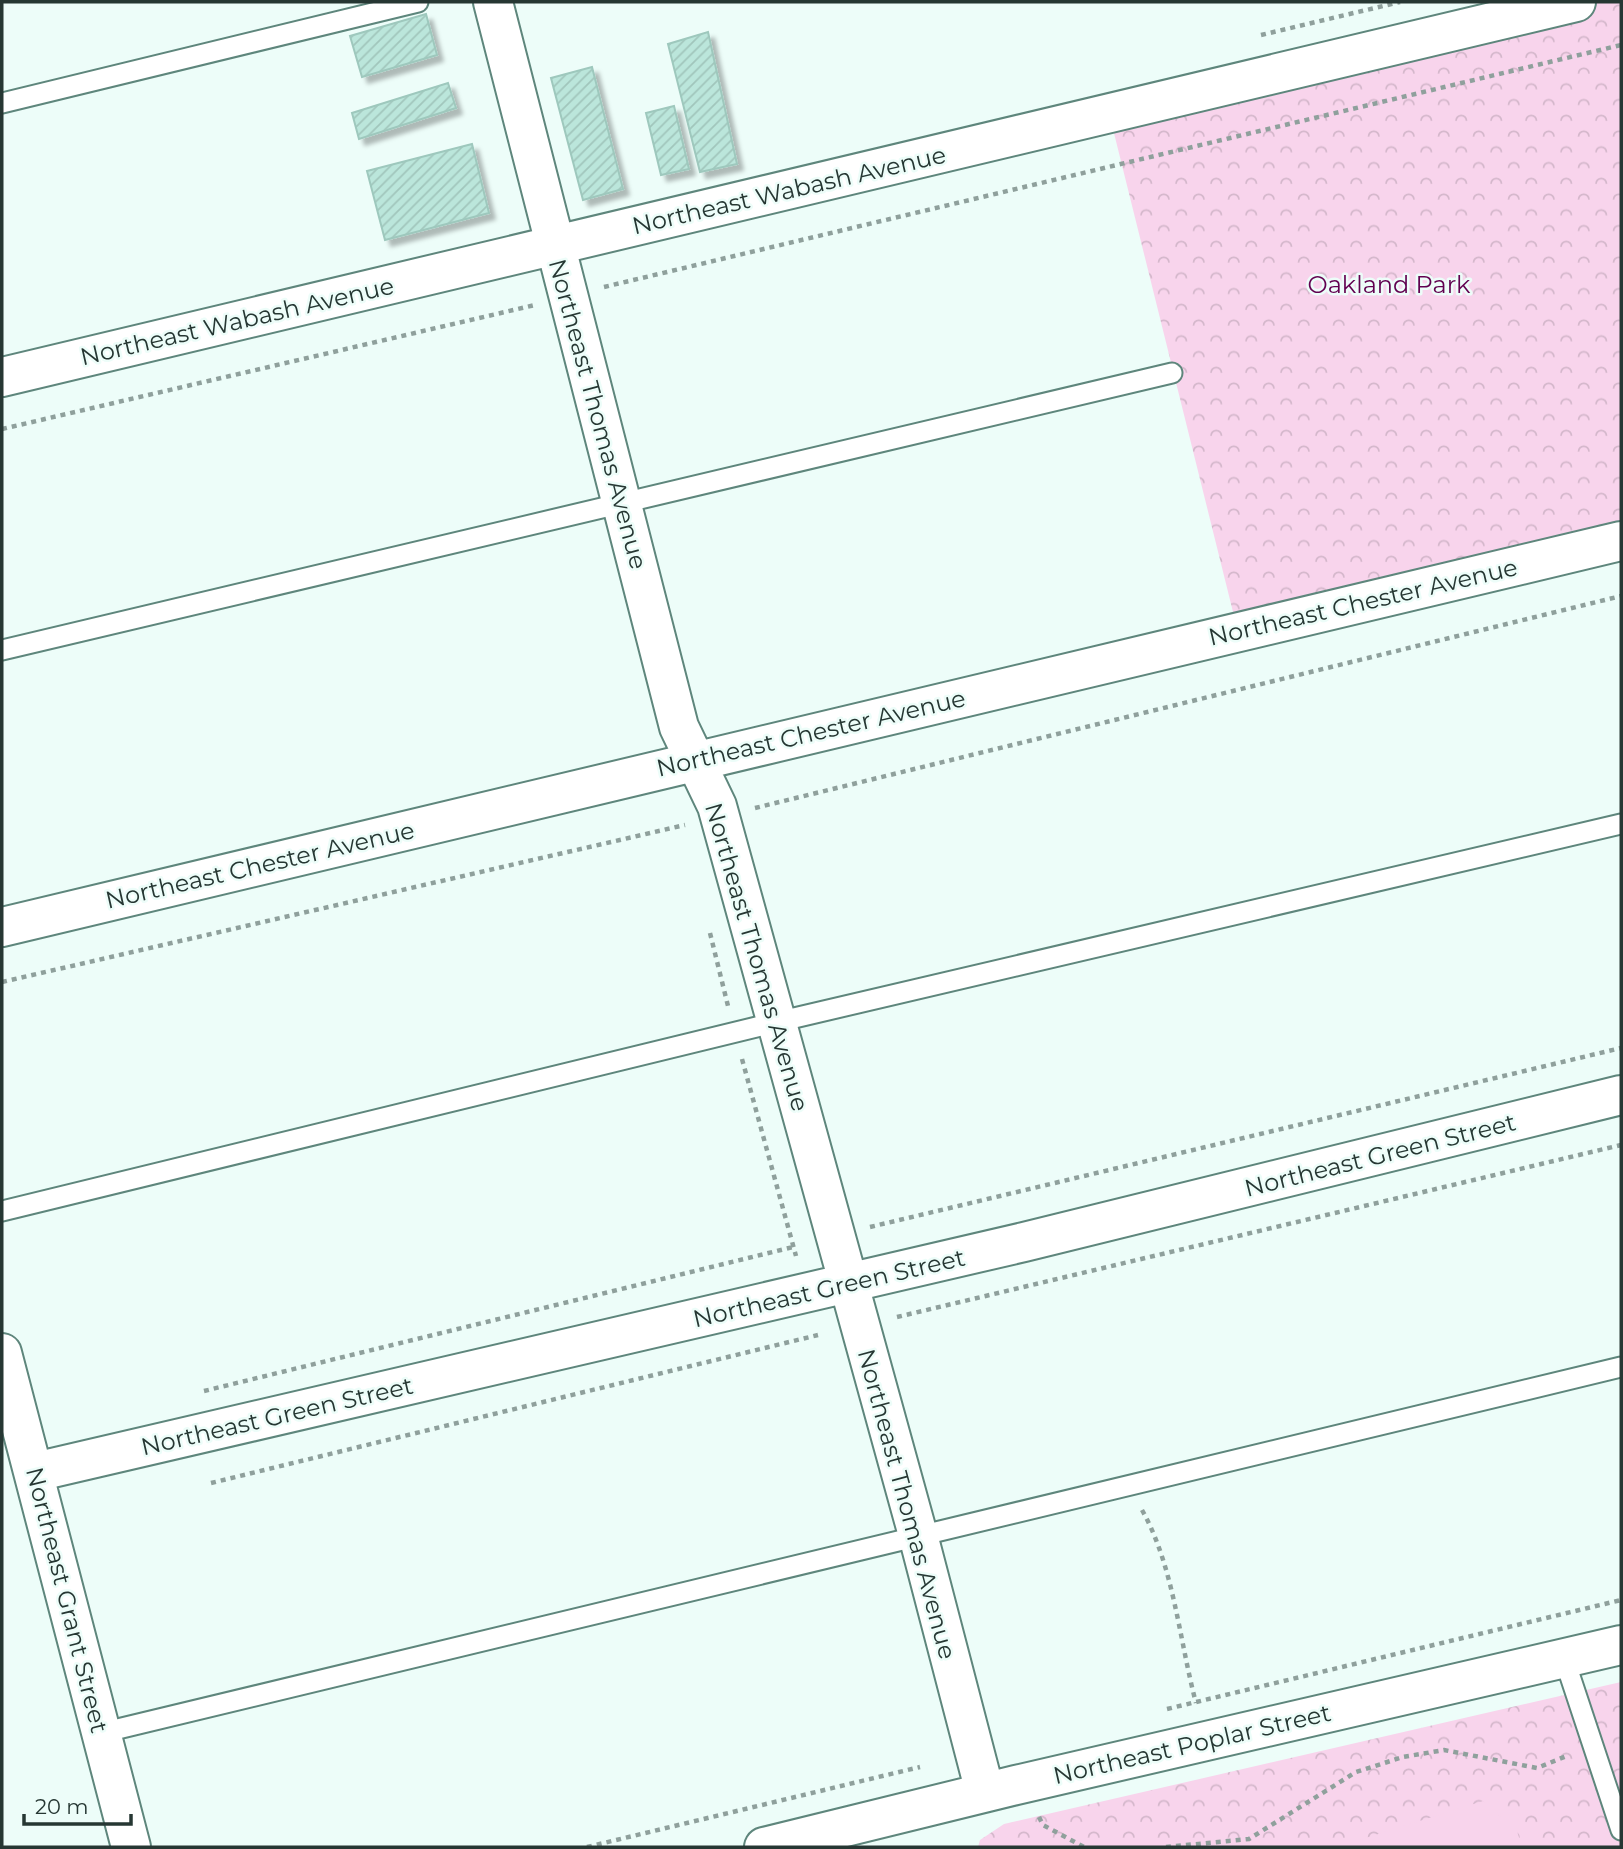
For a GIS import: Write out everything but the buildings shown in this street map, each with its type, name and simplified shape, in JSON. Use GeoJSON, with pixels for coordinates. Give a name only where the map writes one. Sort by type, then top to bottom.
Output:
{"type":"FeatureCollection","features":[{"type":"Feature","properties":{"kind":"street","name":"Northeast Thomas Avenue"},"geometry":{"type":"LineString","coordinates":[[493,2],[679,726],[720,817],[918,1535],[985,1792]]}},
{"type":"Feature","properties":{"kind":"street","name":"Northeast Wabash Avenue"},"geometry":{"type":"LineString","coordinates":[[2,377],[1576,2]]}},
{"type":"Feature","properties":{"kind":"street","name":"Northeast Chester Avenue"},"geometry":{"type":"LineString","coordinates":[[2,927],[1621,541]]}},
{"type":"Feature","properties":{"kind":"street","name":"Northeast Green Street"},"geometry":{"type":"LineString","coordinates":[[35,1472],[847,1283],[1621,1096]]}},
{"type":"Feature","properties":{"kind":"street","name":"Northeast Grant Street"},"geometry":{"type":"LineString","coordinates":[[2,1353],[131,1847]]}},
{"type":"Feature","properties":{"kind":"street","name":"Northeast Poplar Street"},"geometry":{"type":"LineString","coordinates":[[764,1847],[985,1792],[1621,1645]]}},
{"type":"Feature","properties":{"kind":"lane"},"geometry":{"type":"LineString","coordinates":[[2,103],[418,2]]}},
{"type":"Feature","properties":{"kind":"lane"},"geometry":{"type":"LineString","coordinates":[[2,650],[1172,373]]}},
{"type":"Feature","properties":{"kind":"lane"},"geometry":{"type":"LineString","coordinates":[[2,1211],[777,1023],[1621,824]]}},
{"type":"Feature","properties":{"kind":"lane"},"geometry":{"type":"LineString","coordinates":[[102,1733],[1621,1367]]}},
{"type":"Feature","properties":{"kind":"lane"},"geometry":{"type":"LineString","coordinates":[[1564,1658],[1621,1830]]}},
{"type":"Feature","properties":{"kind":"path"},"geometry":{"type":"LineString","coordinates":[[2,429],[1621,45]]}},
{"type":"Feature","properties":{"kind":"path"},"geometry":{"type":"LineString","coordinates":[[2,982],[720,817],[1621,596]]}},
{"type":"Feature","properties":{"kind":"path"},"geometry":{"type":"LineString","coordinates":[[211,1483],[818,1335]]}},
{"type":"Feature","properties":{"kind":"path"},"geometry":{"type":"LineString","coordinates":[[1128,1485],[1152,1528],[1169,1581],[1199,1714]]}},
{"type":"Feature","properties":{"kind":"path"},"geometry":{"type":"LineString","coordinates":[[1166,1847],[1249,1839],[1356,1772],[1403,1757],[1444,1750],[1537,1768],[1594,1745]]}},
{"type":"Feature","properties":{"kind":"path"},"geometry":{"type":"LineString","coordinates":[[1037,1811],[1043,1825],[1084,1847]]}},
{"type":"Feature","properties":{"kind":"green space","name":"Oakland Park"},"geometry":{"type":"Polygon","coordinates":[[[1576,2],[1621,2],[1621,541],[1238,632],[1109,113],[1576,2]]]}},
{"type":"Feature","properties":{"kind":"green space"},"geometry":{"type":"Polygon","coordinates":[[[1621,1682],[1621,1847],[978,1847],[980,1840],[1004,1824],[1621,1682]]]}},
{"type":"Feature","properties":{"kind":"green space"},"geometry":{"type":"Polygon","coordinates":[[[1483,1801],[1517,1831],[1522,1847],[1337,1847],[1483,1801]]]}}]}
